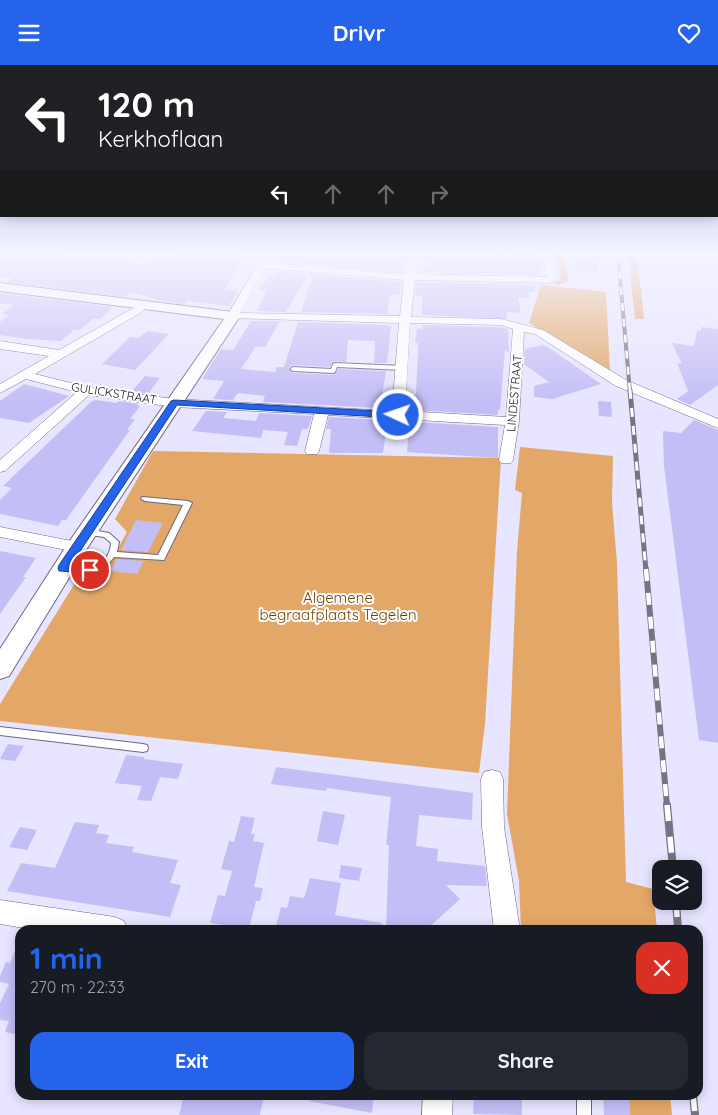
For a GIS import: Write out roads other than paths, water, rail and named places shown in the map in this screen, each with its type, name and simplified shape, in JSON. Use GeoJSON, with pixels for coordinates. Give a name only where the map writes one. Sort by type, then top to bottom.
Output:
{"type":"FeatureCollection","features":[{"type":"Feature","properties":{"kind":"street"},"geometry":{"type":"LineString","coordinates":[[136,304],[233,316],[501,322],[539,332],[630,388],[718,424]]}},
{"type":"Feature","properties":{"kind":"street"},"geometry":{"type":"LineString","coordinates":[[0,669],[82,539],[240,304]]}},
{"type":"Feature","properties":{"kind":"street"},"geometry":{"type":"LineString","coordinates":[[398,415],[403,368],[406,304]]}},
{"type":"Feature","properties":{"kind":"street"},"geometry":{"type":"LineString","coordinates":[[0,389],[144,305]]}},
{"type":"Feature","properties":{"kind":"street","name":"LINDESTRAAT"},"geometry":{"type":"LineString","coordinates":[[506,460],[512,421],[519,326]]}},
{"type":"Feature","properties":{"kind":"street"},"geometry":{"type":"LineString","coordinates":[[0,345],[61,354]]}},
{"type":"Feature","properties":{"kind":"street","name":"GULICKSTRAAT"},"geometry":{"type":"LineString","coordinates":[[24,375],[86,391],[174,403],[512,421]]}},
{"type":"Feature","properties":{"kind":"street"},"geometry":{"type":"LineString","coordinates":[[0,468],[86,391]]}},
{"type":"Feature","properties":{"kind":"street"},"geometry":{"type":"LineString","coordinates":[[312,451],[322,411]]}},
{"type":"Feature","properties":{"kind":"street"},"geometry":{"type":"LineString","coordinates":[[0,532],[82,539]]}},
{"type":"Feature","properties":{"kind":"street"},"geometry":{"type":"LineString","coordinates":[[492,779],[493,827],[506,925]]}},
{"type":"Feature","properties":{"kind":"street"},"geometry":{"type":"LineString","coordinates":[[0,912],[83,925]]}},
{"type":"Feature","properties":{"kind":"street"},"geometry":{"type":"LineString","coordinates":[[437,1115],[438,1100]]}},
{"type":"Feature","properties":{"kind":"lane"},"geometry":{"type":"LineString","coordinates":[[293,369],[333,371],[335,365],[403,368]]}},
{"type":"Feature","properties":{"kind":"lane"},"geometry":{"type":"LineString","coordinates":[[112,554],[161,558],[188,503],[145,499]]}},
{"type":"Feature","properties":{"kind":"lane"},"geometry":{"type":"LineString","coordinates":[[63,568],[95,569],[107,562],[116,547],[113,539],[102,533],[82,539]]}},
{"type":"Feature","properties":{"kind":"lane"},"geometry":{"type":"LineString","coordinates":[[0,731],[143,748]]}},
{"type":"Feature","properties":{"kind":"lane"},"geometry":{"type":"LineString","coordinates":[[584,1100],[584,1115]]}},
{"type":"Feature","properties":{"kind":"railway"},"geometry":{"type":"LineString","coordinates":[[622,304],[630,392]]}},
{"type":"Feature","properties":{"kind":"railway"},"geometry":{"type":"LineString","coordinates":[[630,390],[646,571]]}},
{"type":"Feature","properties":{"kind":"railway"},"geometry":{"type":"LineString","coordinates":[[646,569],[667,806]]}},
{"type":"Feature","properties":{"kind":"railway"},"geometry":{"type":"LineString","coordinates":[[667,805],[672,860]]}},
{"type":"Feature","properties":{"kind":"railway"},"geometry":{"type":"LineString","coordinates":[[677,910],[678,925]]}},
{"type":"Feature","properties":{"kind":"railway"},"geometry":{"type":"LineString","coordinates":[[694,1100],[695,1115]]}},
{"type":"Feature","properties":{"kind":"park label","name":"Algemene begraafplaats Tegelen"},"geometry":{"type":"Point","coordinates":[338,606]}}]}
